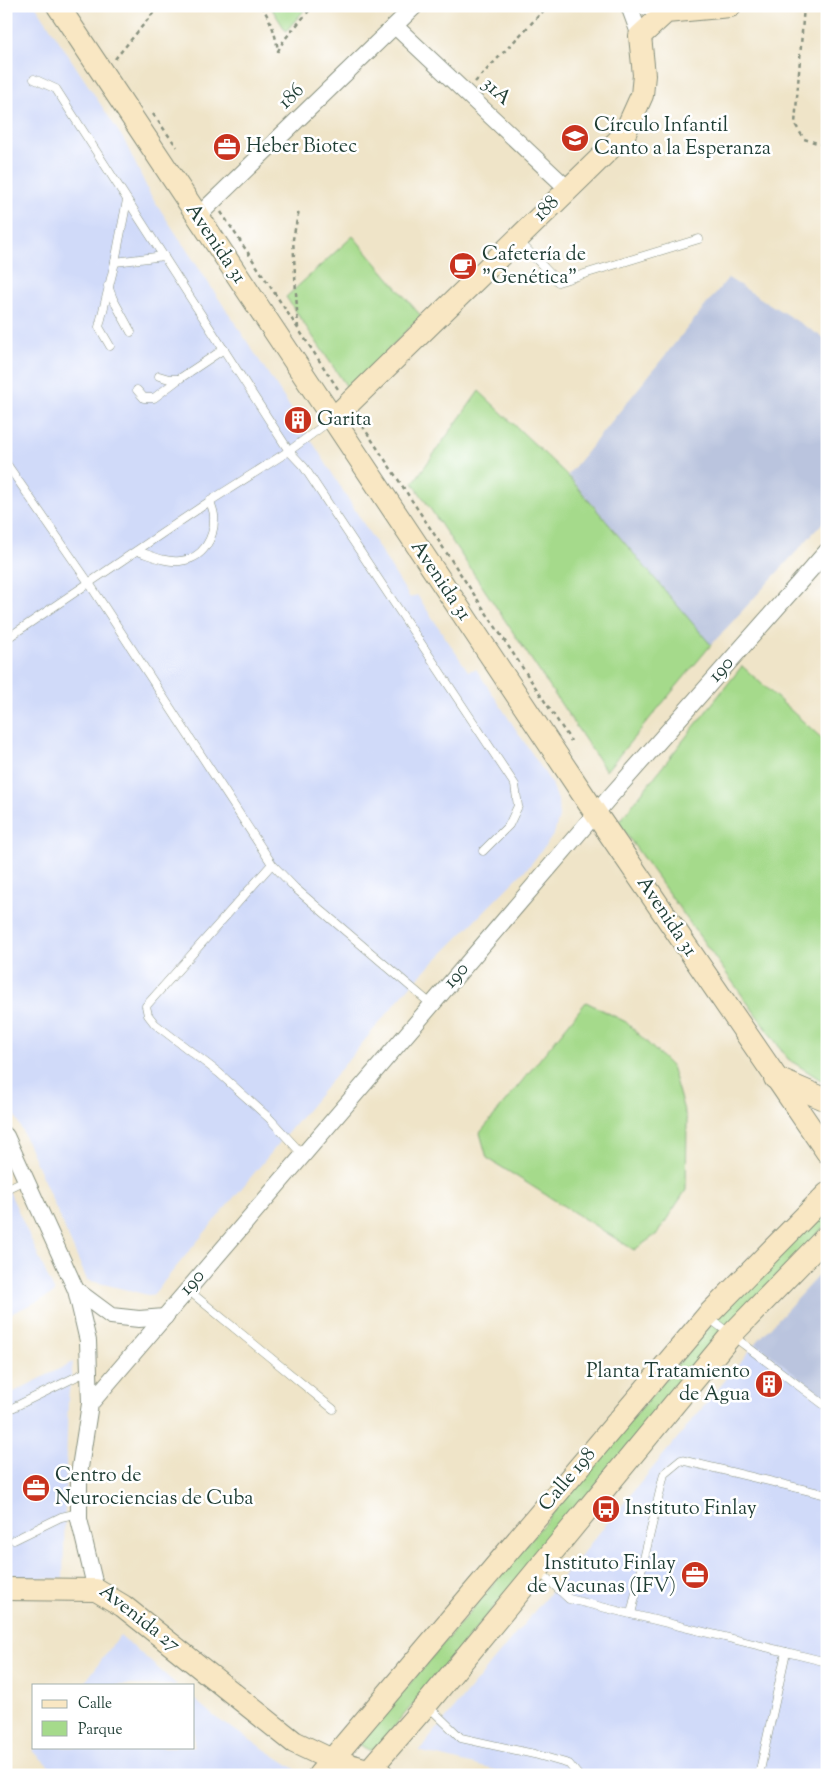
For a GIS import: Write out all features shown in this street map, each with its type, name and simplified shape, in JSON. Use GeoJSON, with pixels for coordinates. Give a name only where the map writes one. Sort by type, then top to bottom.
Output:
{"type":"FeatureCollection","features":[{"type":"Feature","properties":{"kind":"main road","name":"Avenida 31"},"geometry":{"type":"LineString","coordinates":[[58,6],[205,210],[340,411],[596,814],[827,1152]]}},
{"type":"Feature","properties":{"kind":"main road"},"geometry":{"type":"LineString","coordinates":[[640,36],[666,12],[730,6]]}},
{"type":"Feature","properties":{"kind":"main road","name":"188"},"geometry":{"type":"LineString","coordinates":[[340,411],[624,135],[642,95],[644,75],[640,36]]}},
{"type":"Feature","properties":{"kind":"main road"},"geometry":{"type":"LineString","coordinates":[[775,1078],[827,1100]]}},
{"type":"Feature","properties":{"kind":"main road","name":"Calle 198"},"geometry":{"type":"LineString","coordinates":[[326,1767],[707,1316],[827,1194]]}},
{"type":"Feature","properties":{"kind":"main road","name":"Calle 198"},"geometry":{"type":"LineString","coordinates":[[373,1773],[426,1705],[732,1334],[827,1236]]}},
{"type":"Feature","properties":{"kind":"main road"},"geometry":{"type":"LineString","coordinates":[[6,1590],[96,1590]]}},
{"type":"Feature","properties":{"kind":"main road","name":"Avenida 27"},"geometry":{"type":"LineString","coordinates":[[96,1590],[123,1606],[326,1767],[373,1773]]}},
{"type":"Feature","properties":{"kind":"street","name":"186"},"geometry":{"type":"LineString","coordinates":[[205,210],[415,6]]}},
{"type":"Feature","properties":{"kind":"street"},"geometry":{"type":"LineString","coordinates":[[629,6],[640,36]]}},
{"type":"Feature","properties":{"kind":"street"},"geometry":{"type":"LineString","coordinates":[[642,6],[666,12]]}},
{"type":"Feature","properties":{"kind":"street","name":"31A"},"geometry":{"type":"LineString","coordinates":[[395,26],[568,188]]}},
{"type":"Feature","properties":{"kind":"street","name":"190"},"geometry":{"type":"LineString","coordinates":[[90,1404],[596,814],[825,556]]}},
{"type":"Feature","properties":{"kind":"street","name":"Avenida 27"},"geometry":{"type":"LineString","coordinates":[[6,1136],[76,1290],[88,1341],[90,1404],[79,1474],[79,1513],[96,1590]]}},
{"type":"Feature","properties":{"kind":"street","name":"Avenida 27"},"geometry":{"type":"LineString","coordinates":[[76,1290],[111,1316],[139,1319],[165,1317]]}},
{"type":"Feature","properties":{"kind":"lane"},"geometry":{"type":"LineString","coordinates":[[34,80],[56,89],[289,451],[310,475],[515,785],[518,806],[509,825],[483,851]]}},
{"type":"Feature","properties":{"kind":"lane"},"geometry":{"type":"LineString","coordinates":[[110,346],[99,327],[115,262],[127,200]]}},
{"type":"Feature","properties":{"kind":"lane"},"geometry":{"type":"LineString","coordinates":[[517,240],[558,282],[699,239]]}},
{"type":"Feature","properties":{"kind":"lane"},"geometry":{"type":"LineString","coordinates":[[115,262],[164,256]]}},
{"type":"Feature","properties":{"kind":"lane"},"geometry":{"type":"LineString","coordinates":[[108,286],[131,332]]}},
{"type":"Feature","properties":{"kind":"lane"},"geometry":{"type":"LineString","coordinates":[[137,390],[144,398],[154,398],[224,349]]}},
{"type":"Feature","properties":{"kind":"lane"},"geometry":{"type":"LineString","coordinates":[[159,376],[179,379]]}},
{"type":"Feature","properties":{"kind":"lane"},"geometry":{"type":"LineString","coordinates":[[6,639],[210,501],[289,451],[340,411]]}},
{"type":"Feature","properties":{"kind":"lane"},"geometry":{"type":"LineString","coordinates":[[6,463],[89,584],[272,864],[295,888],[432,1005]]}},
{"type":"Feature","properties":{"kind":"lane"},"geometry":{"type":"LineString","coordinates":[[138,551],[167,560],[180,561],[192,558],[206,548],[211,536],[214,516],[210,501]]}},
{"type":"Feature","properties":{"kind":"lane"},"geometry":{"type":"LineString","coordinates":[[272,864],[146,1006],[148,1015],[155,1024],[219,1072],[269,1118],[303,1155]]}},
{"type":"Feature","properties":{"kind":"lane"},"geometry":{"type":"LineString","coordinates":[[6,1189],[25,1180]]}},
{"type":"Feature","properties":{"kind":"lane"},"geometry":{"type":"LineString","coordinates":[[188,1290],[333,1409]]}},
{"type":"Feature","properties":{"kind":"lane"},"geometry":{"type":"LineString","coordinates":[[707,1316],[827,1407]]}},
{"type":"Feature","properties":{"kind":"lane"},"geometry":{"type":"LineString","coordinates":[[6,1411],[90,1370]]}},
{"type":"Feature","properties":{"kind":"lane"},"geometry":{"type":"LineString","coordinates":[[631,1614],[664,1474],[680,1460],[827,1495]]}},
{"type":"Feature","properties":{"kind":"lane"},"geometry":{"type":"LineString","coordinates":[[14,1540],[61,1517],[79,1513]]}},
{"type":"Feature","properties":{"kind":"lane"},"geometry":{"type":"LineString","coordinates":[[537,1570],[568,1599],[827,1662]]}},
{"type":"Feature","properties":{"kind":"lane"},"geometry":{"type":"LineString","coordinates":[[759,1775],[786,1652]]}},
{"type":"Feature","properties":{"kind":"lane"},"geometry":{"type":"LineString","coordinates":[[426,1705],[461,1738],[570,1764],[578,1775]]}},
{"type":"Feature","properties":{"kind":"path"},"geometry":{"type":"LineString","coordinates":[[115,59],[159,6]]}},
{"type":"Feature","properties":{"kind":"path"},"geometry":{"type":"LineString","coordinates":[[261,6],[276,38],[278,51],[284,40],[313,6]]}},
{"type":"Feature","properties":{"kind":"path"},"geometry":{"type":"LineString","coordinates":[[465,92],[548,6]]}},
{"type":"Feature","properties":{"kind":"path"},"geometry":{"type":"LineString","coordinates":[[804,6],[795,124],[804,139],[827,146]]}},
{"type":"Feature","properties":{"kind":"path"},"geometry":{"type":"LineString","coordinates":[[205,210],[298,330],[340,411],[576,748]]}},
{"type":"Feature","properties":{"kind":"path"},"geometry":{"type":"LineString","coordinates":[[298,330],[293,239],[300,210]]}},
{"type":"Feature","properties":{"kind":"shaded area"},"geometry":{"type":"Polygon","coordinates":[[[6,6],[36,6],[124,140],[150,194],[292,410],[284,415],[298,435],[305,430],[410,598],[417,595],[468,671],[476,669],[552,784],[558,800],[559,817],[554,834],[531,864],[409,987],[152,1296],[87,1280],[6,1094],[6,6]]]}},
{"type":"Feature","properties":{"kind":"shaded area"},"geometry":{"type":"Polygon","coordinates":[[[728,278],[827,340],[827,518],[711,645],[568,475],[728,278]]]}},
{"type":"Feature","properties":{"kind":"shaded area"},"geometry":{"type":"Polygon","coordinates":[[[6,1184],[55,1293],[6,1316],[6,1184]]]}},
{"type":"Feature","properties":{"kind":"shaded area"},"geometry":{"type":"Polygon","coordinates":[[[827,1266],[827,1399],[756,1343],[827,1266]]]}},
{"type":"Feature","properties":{"kind":"shaded area","name":"Instituto Finlay de Vacunas (IFV)"},"geometry":{"type":"Polygon","coordinates":[[[756,1343],[827,1399],[827,1775],[514,1775],[419,1751],[756,1343]]]}},
{"type":"Feature","properties":{"kind":"shaded area","name":"Centro de Neurociencias de Cuba"},"geometry":{"type":"Polygon","coordinates":[[[73,1362],[68,1399],[63,1579],[6,1577],[6,1396],[73,1362]]]}},
{"type":"Feature","properties":{"kind":"shaded area"},"geometry":{"type":"Polygon","coordinates":[[[120,1635],[176,1684],[84,1684],[120,1635]]]}},
{"type":"Feature","properties":{"kind":"shaded area"},"geometry":{"type":"Polygon","coordinates":[[[195,1700],[216,1718],[300,1772],[298,1775],[58,1775],[33,1751],[35,1748],[195,1748],[195,1700]]]}},
{"type":"Feature","properties":{"kind":"green space"},"geometry":{"type":"Polygon","coordinates":[[[270,6],[308,6],[286,31],[270,6]]]}},
{"type":"Feature","properties":{"kind":"green space"},"geometry":{"type":"Polygon","coordinates":[[[353,236],[421,316],[349,390],[286,297],[353,236]]]}},
{"type":"Feature","properties":{"kind":"green space"},"geometry":{"type":"Polygon","coordinates":[[[479,391],[568,476],[711,645],[606,771],[413,483],[479,391]]]}},
{"type":"Feature","properties":{"kind":"green space"},"geometry":{"type":"Polygon","coordinates":[[[742,666],[827,743],[827,1084],[788,1059],[618,823],[742,666]]]}},
{"type":"Feature","properties":{"kind":"green space"},"geometry":{"type":"Polygon","coordinates":[[[586,1002],[626,1022],[671,1066],[687,1121],[686,1190],[657,1234],[634,1250],[487,1158],[480,1133],[586,1002]]]}},
{"type":"Feature","properties":{"kind":"green space"},"geometry":{"type":"Polygon","coordinates":[[[827,1203],[827,1224],[725,1330],[379,1745],[371,1751],[359,1744],[716,1319],[827,1203]]]}},
{"type":"Feature","properties":{"kind":"place","name":"Círculo Infantil Canto a la Esperanza"},"geometry":{"type":"Point","coordinates":[575,138]}},
{"type":"Feature","properties":{"kind":"place","name":"Heber Biotec"},"geometry":{"type":"Point","coordinates":[227,147]}},
{"type":"Feature","properties":{"kind":"place","name":"Cafetería de \"Genética\""},"geometry":{"type":"Point","coordinates":[463,266]}},
{"type":"Feature","properties":{"kind":"place","name":"Garita"},"geometry":{"type":"Point","coordinates":[298,420]}},
{"type":"Feature","properties":{"kind":"place","name":"Planta Tratamiento de Agua"},"geometry":{"type":"Point","coordinates":[769,1384]}},
{"type":"Feature","properties":{"kind":"place","name":"Centro de Neurociencias de Cuba"},"geometry":{"type":"Point","coordinates":[36,1488]}},
{"type":"Feature","properties":{"kind":"place","name":"Instituto Finlay"},"geometry":{"type":"Point","coordinates":[606,1509]}},
{"type":"Feature","properties":{"kind":"place","name":"Instituto Finlay de Vacunas (IFV)"},"geometry":{"type":"Point","coordinates":[695,1575]}}]}
